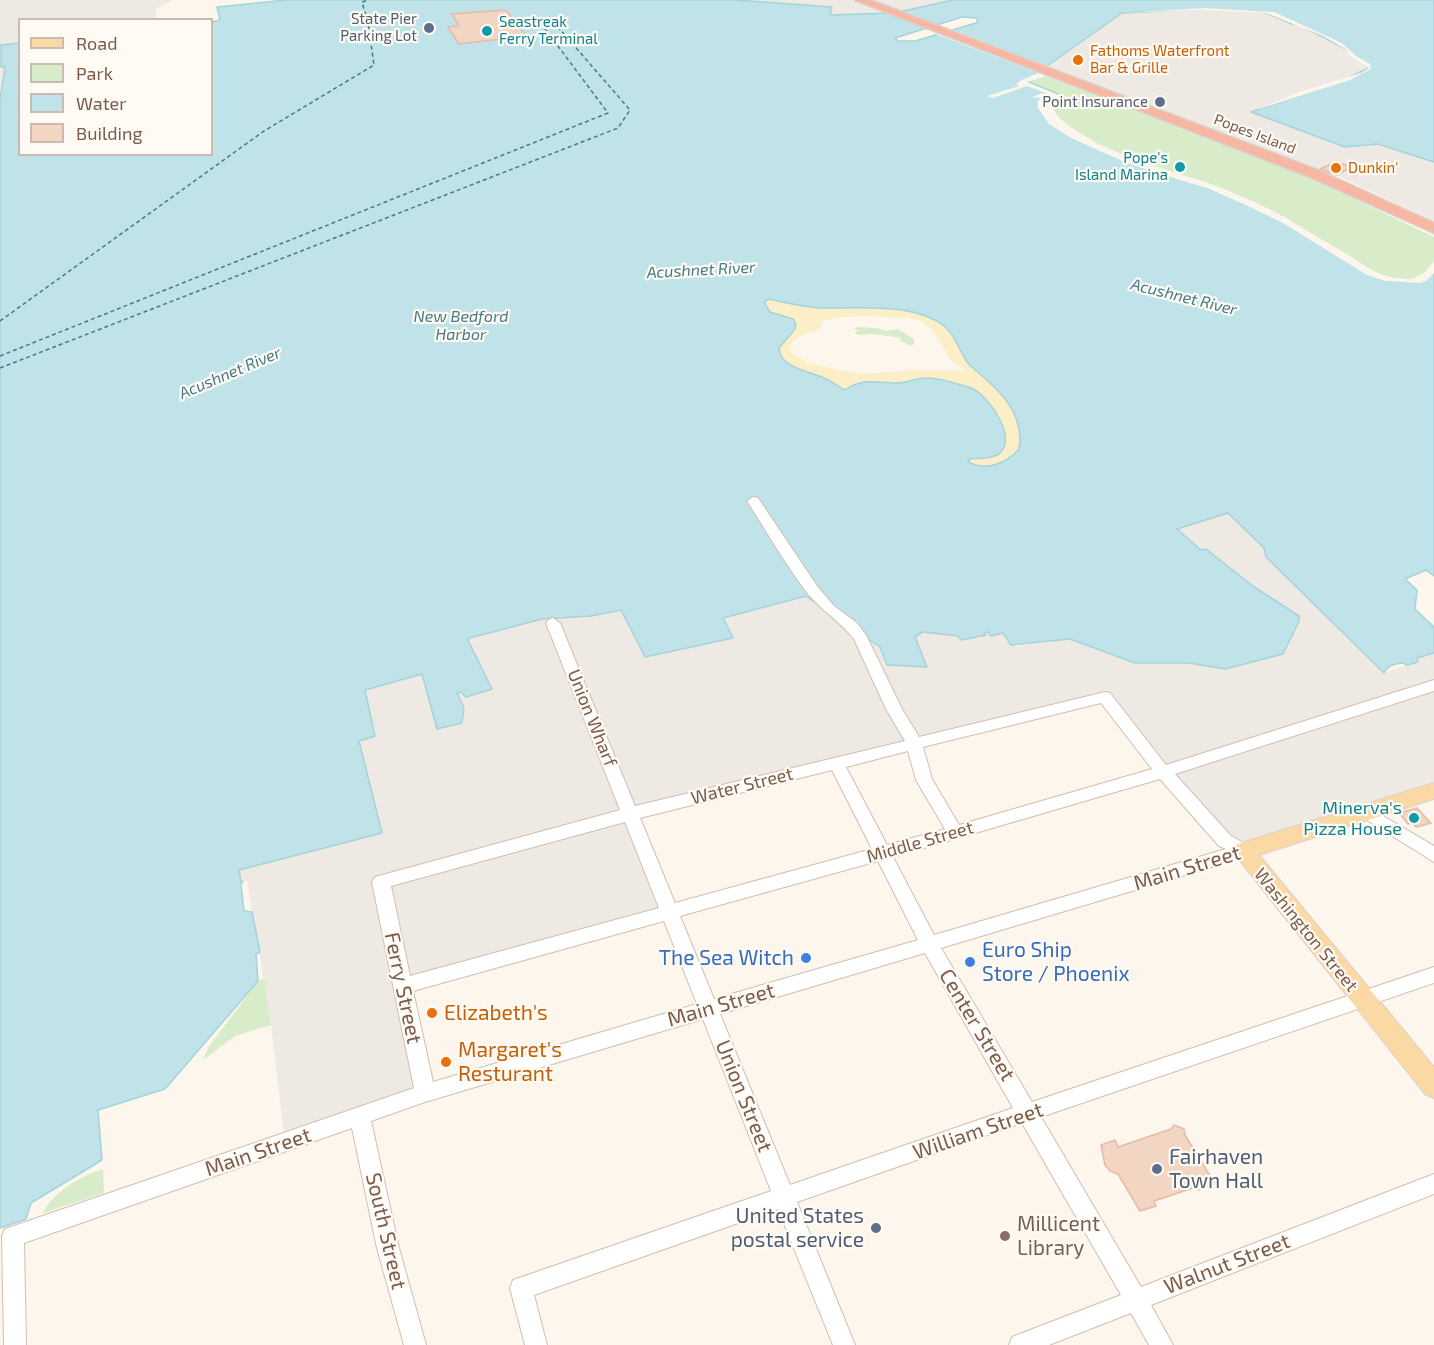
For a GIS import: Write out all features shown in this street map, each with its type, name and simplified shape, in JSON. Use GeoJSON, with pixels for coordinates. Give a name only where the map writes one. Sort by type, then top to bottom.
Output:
{"type":"FeatureCollection","features":[{"type":"Feature","properties":{"kind":"highway","name":"Popes Island"},"geometry":{"type":"LineString","coordinates":[[860,0],[1322,177],[1434,229]]}},
{"type":"Feature","properties":{"kind":"main road","name":"Main Street"},"geometry":{"type":"LineString","coordinates":[[1243,851],[1434,791]]}},
{"type":"Feature","properties":{"kind":"main road","name":"Washington Street"},"geometry":{"type":"LineString","coordinates":[[1243,851],[1434,1086]]}},
{"type":"Feature","properties":{"kind":"street"},"geometry":{"type":"LineString","coordinates":[[753,501],[813,589],[829,609],[852,626],[861,638],[894,709],[914,743],[924,780],[955,832]]}},
{"type":"Feature","properties":{"kind":"street","name":"Union Wharf"},"geometry":{"type":"LineString","coordinates":[[553,623],[630,814]]}},
{"type":"Feature","properties":{"kind":"street","name":"Middle Street"},"geometry":{"type":"LineString","coordinates":[[401,986],[880,854],[1163,772],[1434,685]]}},
{"type":"Feature","properties":{"kind":"street","name":"Water Street"},"geometry":{"type":"LineString","coordinates":[[381,882],[630,814],[1105,697]]}},
{"type":"Feature","properties":{"kind":"street","name":"Washington Street"},"geometry":{"type":"LineString","coordinates":[[1105,697],[1163,772],[1225,841],[1243,851]]}},
{"type":"Feature","properties":{"kind":"street","name":"Center Street"},"geometry":{"type":"LineString","coordinates":[[836,763],[880,854],[929,944],[1162,1345]]}},
{"type":"Feature","properties":{"kind":"street"},"geometry":{"type":"LineString","coordinates":[[1368,813],[1434,855]]}},
{"type":"Feature","properties":{"kind":"street","name":"Union Street"},"geometry":{"type":"LineString","coordinates":[[630,814],[844,1345]]}},
{"type":"Feature","properties":{"kind":"street","name":"Main Street"},"geometry":{"type":"LineString","coordinates":[[15,1345],[13,1236],[425,1093],[1243,851]]}},
{"type":"Feature","properties":{"kind":"street","name":"Ferry Street"},"geometry":{"type":"LineString","coordinates":[[381,882],[425,1093]]}},
{"type":"Feature","properties":{"kind":"street","name":"William Street"},"geometry":{"type":"LineString","coordinates":[[536,1345],[521,1288],[1216,1047],[1434,975]]}},
{"type":"Feature","properties":{"kind":"street","name":"South Street"},"geometry":{"type":"LineString","coordinates":[[360,1116],[388,1248],[415,1345]]}},
{"type":"Feature","properties":{"kind":"street","name":"Walnut Street"},"geometry":{"type":"LineString","coordinates":[[1020,1345],[1434,1184]]}},
{"type":"Feature","properties":{"kind":"shaded area"},"geometry":{"type":"Polygon","coordinates":[[[0,0],[173,0],[156,9],[156,18],[18,18],[18,43],[1,45],[1,67],[5,67],[0,99],[0,0]]]}},
{"type":"Feature","properties":{"kind":"shaded area"},"geometry":{"type":"Polygon","coordinates":[[[736,0],[953,0],[894,13],[830,15],[831,7],[736,0]]]}},
{"type":"Feature","properties":{"kind":"shaded area"},"geometry":{"type":"Polygon","coordinates":[[[1211,9],[1264,12],[1298,24],[1348,50],[1366,64],[1369,68],[1367,71],[1348,79],[1311,89],[1252,112],[1345,147],[1378,144],[1434,162],[1434,221],[1340,177],[1047,66],[1122,13],[1211,9]]]}},
{"type":"Feature","properties":{"kind":"shaded area"},"geometry":{"type":"Polygon","coordinates":[[[747,511],[915,636],[926,633],[915,614],[963,638],[988,632],[1002,633],[1011,645],[1018,646],[1070,639],[1283,654],[1299,621],[1299,616],[1201,550],[1177,529],[1229,513],[1264,548],[1266,557],[1384,672],[1418,662],[1417,658],[1434,653],[1434,792],[1243,851],[1225,841],[1104,697],[631,814],[669,911],[401,986],[425,1093],[285,1143],[271,1025],[247,881],[241,882],[239,870],[382,833],[359,740],[375,736],[365,690],[422,674],[437,729],[457,693],[483,673],[468,640],[499,629],[541,619],[622,610],[645,657],[718,641],[747,511]]]}},
{"type":"Feature","properties":{"kind":"green space"},"geometry":{"type":"Polygon","coordinates":[[[1043,75],[1318,181],[1434,237],[1434,262],[1423,273],[1412,278],[1400,279],[1385,276],[1287,220],[1236,194],[1139,160],[1090,139],[1070,127],[1056,114],[1051,101],[1059,98],[1057,94],[1026,81],[1043,75]]]}},
{"type":"Feature","properties":{"kind":"green space"},"geometry":{"type":"Polygon","coordinates":[[[854,328],[886,331],[897,329],[914,339],[914,344],[912,346],[900,341],[901,338],[873,334],[857,335],[855,332],[859,331],[854,328]]]}},
{"type":"Feature","properties":{"kind":"green space"},"geometry":{"type":"Polygon","coordinates":[[[263,979],[268,983],[265,987],[271,1025],[235,1036],[203,1060],[208,1048],[258,981],[263,979]]]}},
{"type":"Feature","properties":{"kind":"green space"},"geometry":{"type":"Polygon","coordinates":[[[103,1169],[104,1193],[43,1213],[54,1198],[68,1186],[103,1169]]]}},
{"type":"Feature","properties":{"kind":"sand"},"geometry":{"type":"Polygon","coordinates":[[[769,299],[819,308],[884,308],[917,313],[931,318],[949,331],[970,365],[1009,404],[1018,425],[1019,449],[1002,462],[988,466],[967,461],[989,458],[972,388],[927,378],[900,383],[858,381],[845,390],[827,379],[796,368],[784,360],[779,348],[795,329],[796,324],[793,319],[770,312],[764,302],[769,299]],[[866,316],[822,321],[820,329],[798,338],[789,348],[793,354],[808,363],[859,374],[918,370],[965,371],[950,359],[936,335],[922,321],[911,318],[866,316]]]}},
{"type":"Feature","properties":{"kind":"water","name":"New Bedford Harbor"},"geometry":{"type":"Polygon","coordinates":[[[286,0],[736,0],[832,7],[830,15],[894,13],[953,0],[1434,0],[1434,162],[1378,144],[1345,147],[1251,112],[1337,83],[1369,68],[1348,50],[1298,24],[1292,24],[1264,12],[1211,9],[1122,13],[1047,66],[1032,70],[1043,75],[1026,81],[1058,94],[1049,100],[1045,110],[1075,134],[1139,163],[1279,215],[1375,275],[1397,280],[1420,279],[1434,265],[1434,576],[1426,570],[1405,579],[1417,590],[1415,609],[1434,627],[1434,653],[1417,658],[1418,662],[1392,665],[1384,673],[1266,557],[1264,548],[1228,513],[1177,529],[1201,550],[1206,549],[1253,586],[1299,616],[1299,621],[1283,654],[1225,669],[1189,663],[1135,663],[1070,639],[1011,645],[1003,633],[991,636],[988,632],[984,633],[986,635],[961,640],[958,636],[923,632],[915,637],[927,667],[887,665],[880,647],[806,596],[723,618],[733,638],[645,657],[621,610],[591,616],[542,619],[470,638],[468,640],[492,689],[466,697],[461,692],[457,693],[464,708],[462,723],[437,729],[422,674],[365,690],[375,736],[359,741],[382,833],[239,870],[241,882],[243,881],[241,885],[244,911],[252,912],[260,952],[256,954],[258,981],[165,1089],[98,1110],[102,1160],[31,1203],[26,1219],[0,1228],[0,99],[5,67],[1,67],[1,45],[18,43],[18,156],[213,156],[213,22],[220,20],[217,7],[286,0]],[[962,17],[895,38],[898,41],[915,41],[976,23],[978,21],[976,18],[962,17]],[[769,299],[764,302],[770,312],[793,319],[796,324],[795,329],[779,348],[784,360],[796,368],[827,379],[845,390],[864,382],[901,383],[925,378],[971,388],[986,399],[993,408],[1004,429],[1005,439],[1003,448],[997,455],[970,459],[968,462],[989,466],[1008,459],[1019,449],[1018,425],[1009,404],[970,365],[953,336],[944,326],[931,318],[901,310],[819,308],[769,299]]]}},
{"type":"Feature","properties":{"kind":"pier"},"geometry":{"type":"Polygon","coordinates":[[[1206,8],[1274,12],[1342,43],[1356,56],[1370,64],[1371,69],[1350,80],[1256,110],[1299,92],[1361,73],[1369,68],[1349,55],[1347,50],[1323,36],[1266,13],[1206,10],[1122,13],[1206,8]]]}},
{"type":"Feature","properties":{"kind":"pier"},"geometry":{"type":"Polygon","coordinates":[[[948,28],[1050,67],[1045,73],[1046,76],[1027,82],[1061,96],[1051,101],[1048,109],[1063,123],[1094,142],[1128,157],[1255,202],[1283,216],[1376,273],[1393,278],[1421,277],[1434,262],[1434,273],[1426,281],[1420,283],[1386,281],[1367,275],[1283,223],[1248,206],[1209,189],[1127,163],[1071,138],[1049,124],[1038,108],[1038,101],[1041,98],[1032,97],[1043,93],[1046,97],[1051,95],[1027,86],[993,98],[987,96],[1019,86],[1016,84],[1038,73],[933,33],[948,28]]]}},
{"type":"Feature","properties":{"kind":"building","name":"Seastreak Ferry Terminal"},"geometry":{"type":"Polygon","coordinates":[[[506,10],[526,36],[459,44],[448,27],[459,26],[452,14],[506,10]]]}},
{"type":"Feature","properties":{"kind":"building","name":"Dunkin'"},"geometry":{"type":"Polygon","coordinates":[[[1336,162],[1352,167],[1336,175],[1320,169],[1336,162]]]}},
{"type":"Feature","properties":{"kind":"building","name":"Minerva's Pizza House"},"geometry":{"type":"Polygon","coordinates":[[[1417,808],[1431,823],[1416,827],[1412,823],[1408,824],[1399,813],[1417,808]]]}},
{"type":"Feature","properties":{"kind":"building","name":"Fairhaven Town Hall"},"geometry":{"type":"Polygon","coordinates":[[[1174,1125],[1184,1129],[1185,1135],[1215,1184],[1198,1190],[1196,1187],[1154,1201],[1156,1206],[1140,1211],[1118,1174],[1110,1171],[1105,1165],[1101,1145],[1115,1140],[1118,1147],[1171,1129],[1174,1125]]]}},
{"type":"Feature","properties":{"kind":"ferry route"},"geometry":{"type":"LineString","coordinates":[[0,321],[264,131],[374,65],[368,23],[362,2],[368,0]]}},
{"type":"Feature","properties":{"kind":"ferry route"},"geometry":{"type":"LineString","coordinates":[[0,368],[618,128],[630,110],[557,26],[536,17]]}},
{"type":"Feature","properties":{"kind":"ferry route"},"geometry":{"type":"LineString","coordinates":[[0,356],[608,113],[537,18]]}},
{"type":"Feature","properties":{"kind":"place","name":"State Pier Parking Lot"},"geometry":{"type":"Point","coordinates":[429,28]}},
{"type":"Feature","properties":{"kind":"place","name":"Seastreak Ferry Terminal"},"geometry":{"type":"Point","coordinates":[487,31]}},
{"type":"Feature","properties":{"kind":"place","name":"Fathoms Waterfront Bar & Grille"},"geometry":{"type":"Point","coordinates":[1078,60]}},
{"type":"Feature","properties":{"kind":"place","name":"Point Insurance"},"geometry":{"type":"Point","coordinates":[1160,102]}},
{"type":"Feature","properties":{"kind":"place","name":"Pope's Island Marina"},"geometry":{"type":"Point","coordinates":[1180,167]}},
{"type":"Feature","properties":{"kind":"place","name":"Dunkin'"},"geometry":{"type":"Point","coordinates":[1336,168]}},
{"type":"Feature","properties":{"kind":"place","name":"Minerva's Pizza House"},"geometry":{"type":"Point","coordinates":[1414,818]}},
{"type":"Feature","properties":{"kind":"place","name":"The Sea Witch"},"geometry":{"type":"Point","coordinates":[806,958]}},
{"type":"Feature","properties":{"kind":"place","name":"Euro Ship Store / Phoenix"},"geometry":{"type":"Point","coordinates":[970,962]}},
{"type":"Feature","properties":{"kind":"place","name":"Elizabeth's"},"geometry":{"type":"Point","coordinates":[432,1013]}},
{"type":"Feature","properties":{"kind":"place","name":"Margaret's Resturant"},"geometry":{"type":"Point","coordinates":[446,1062]}},
{"type":"Feature","properties":{"kind":"place","name":"Fairhaven Town Hall"},"geometry":{"type":"Point","coordinates":[1157,1169]}},
{"type":"Feature","properties":{"kind":"place","name":"United States postal service"},"geometry":{"type":"Point","coordinates":[876,1228]}},
{"type":"Feature","properties":{"kind":"place","name":"Millicent Library"},"geometry":{"type":"Point","coordinates":[1005,1236]}},
{"type":"Feature","properties":{"kind":"water label","name":"Acushnet River"},"geometry":{"type":"Point","coordinates":[701,270]}},
{"type":"Feature","properties":{"kind":"water label","name":"Acushnet River"},"geometry":{"type":"Point","coordinates":[1184,297]}},
{"type":"Feature","properties":{"kind":"water label","name":"Acushnet River"},"geometry":{"type":"Point","coordinates":[230,373]}}]}
